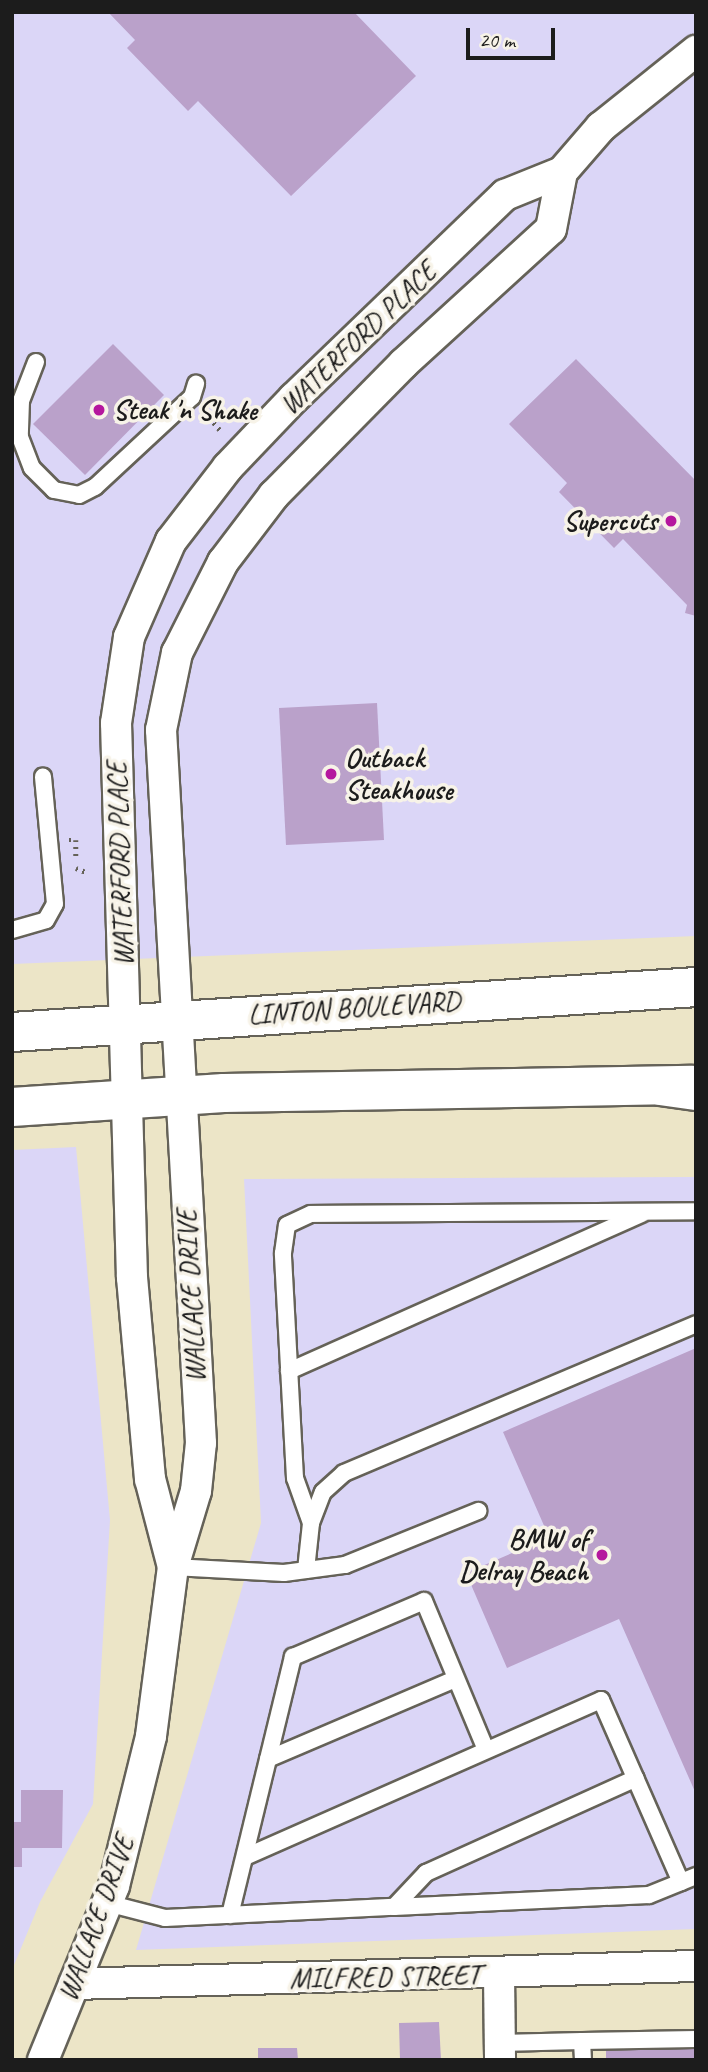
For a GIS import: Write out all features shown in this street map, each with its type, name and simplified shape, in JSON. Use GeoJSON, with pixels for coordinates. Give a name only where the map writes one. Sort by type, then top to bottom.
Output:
{"type":"FeatureCollection","features":[{"type":"Feature","properties":{"kind":"main road","name":"LINTON BOULEVARD"},"geometry":{"type":"LineString","coordinates":[[12,1032],[696,986]]}},
{"type":"Feature","properties":{"kind":"main road"},"geometry":{"type":"LineString","coordinates":[[12,1107],[182,1096],[684,1088]]}},
{"type":"Feature","properties":{"kind":"street","name":"WATERFORD PLACE"},"geometry":{"type":"LineString","coordinates":[[125,1025],[116,723],[129,637],[171,541],[228,467],[505,195],[562,172],[601,127],[696,51]]}},
{"type":"Feature","properties":{"kind":"street","name":"WATERFORD PLACE"},"geometry":{"type":"LineString","coordinates":[[180,1020],[161,730],[177,653],[223,562],[274,495],[403,364],[551,229],[562,172]]}},
{"type":"Feature","properties":{"kind":"street","name":"WALLACE DRIVE"},"geometry":{"type":"LineString","coordinates":[[43,2060],[107,1903],[151,1736],[173,1567],[196,1491],[201,1443],[180,1020]]}},
{"type":"Feature","properties":{"kind":"street","name":"WALLACE DRIVE"},"geometry":{"type":"LineString","coordinates":[[125,1025],[132,1278],[150,1479],[173,1567]]}},
{"type":"Feature","properties":{"kind":"street","name":"MILFRED STREET"},"geometry":{"type":"LineString","coordinates":[[74,1984],[499,1975],[696,1966]]}},
{"type":"Feature","properties":{"kind":"street"},"geometry":{"type":"LineString","coordinates":[[499,1975],[500,2052]]}},
{"type":"Feature","properties":{"kind":"lane"},"geometry":{"type":"LineString","coordinates":[[36,362],[21,401],[20,437],[32,468],[54,490],[79,495],[96,487],[191,397],[196,384]]}},
{"type":"Feature","properties":{"kind":"lane"},"geometry":{"type":"LineString","coordinates":[[12,930],[46,920],[55,904],[43,777]]}},
{"type":"Feature","properties":{"kind":"lane"},"geometry":{"type":"LineString","coordinates":[[289,1371],[648,1211]]}},
{"type":"Feature","properties":{"kind":"lane"},"geometry":{"type":"LineString","coordinates":[[311,1523],[295,1478],[283,1253],[287,1225],[311,1214],[696,1211]]}},
{"type":"Feature","properties":{"kind":"lane"},"geometry":{"type":"LineString","coordinates":[[306,1570],[311,1523],[323,1492],[344,1473],[696,1324]]}},
{"type":"Feature","properties":{"kind":"lane"},"geometry":{"type":"LineString","coordinates":[[173,1567],[306,1570],[345,1565],[478,1511]]}},
{"type":"Feature","properties":{"kind":"lane"},"geometry":{"type":"LineString","coordinates":[[230,1915],[293,1657],[424,1601],[486,1750]]}},
{"type":"Feature","properties":{"kind":"lane"},"geometry":{"type":"LineString","coordinates":[[268,1759],[456,1679]]}},
{"type":"Feature","properties":{"kind":"lane"},"geometry":{"type":"LineString","coordinates":[[107,1903],[164,1918],[649,1895],[689,1879],[636,1778],[601,1700],[245,1857]]}},
{"type":"Feature","properties":{"kind":"lane"},"geometry":{"type":"LineString","coordinates":[[394,1908],[426,1873],[636,1778]]}},
{"type":"Feature","properties":{"kind":"lane"},"geometry":{"type":"LineString","coordinates":[[500,2052],[582,2041],[696,2039]]}},
{"type":"Feature","properties":{"kind":"lane"},"geometry":{"type":"LineString","coordinates":[[582,2041],[583,2060]]}},
{"type":"Feature","properties":{"kind":"path"},"geometry":{"type":"LineString","coordinates":[[202,408],[225,435]]}},
{"type":"Feature","properties":{"kind":"shaded area"},"geometry":{"type":"Polygon","coordinates":[[[12,12],[696,12],[696,936],[12,964],[12,12]]]}},
{"type":"Feature","properties":{"kind":"shaded area"},"geometry":{"type":"Polygon","coordinates":[[[76,1147],[110,1520],[93,1804],[40,1902],[12,1970],[12,1150],[76,1147]]]}},
{"type":"Feature","properties":{"kind":"shaded area"},"geometry":{"type":"Polygon","coordinates":[[[696,1177],[696,1929],[136,1950],[261,1523],[244,1179],[696,1177]]]}},
{"type":"Feature","properties":{"kind":"building"},"geometry":{"type":"Polygon","coordinates":[[[108,12],[354,12],[416,76],[291,196],[198,101],[188,111],[127,48],[135,40],[108,12]]]}},
{"type":"Feature","properties":{"kind":"building","name":"Steak 'n Shake"},"geometry":{"type":"Polygon","coordinates":[[[113,344],[164,395],[85,475],[33,424],[113,344]]]}},
{"type":"Feature","properties":{"kind":"building"},"geometry":{"type":"Polygon","coordinates":[[[576,359],[696,481],[696,616],[685,613],[687,605],[623,539],[614,548],[559,492],[567,483],[509,424],[576,359]]]}},
{"type":"Feature","properties":{"kind":"building","name":"Outback Steakhouse"},"geometry":{"type":"Polygon","coordinates":[[[377,703],[384,840],[286,845],[279,708],[377,703]]]}},
{"type":"Feature","properties":{"kind":"building","name":"BMW of Delray Beach"},"geometry":{"type":"Polygon","coordinates":[[[696,1348],[696,1794],[619,1619],[507,1668],[466,1573],[549,1537],[503,1432],[696,1348]]]}},
{"type":"Feature","properties":{"kind":"building"},"geometry":{"type":"Polygon","coordinates":[[[21,1790],[63,1790],[62,1848],[22,1848],[22,1867],[12,1867],[12,1822],[21,1822],[21,1790]]]}},
{"type":"Feature","properties":{"kind":"building"},"geometry":{"type":"Polygon","coordinates":[[[439,2022],[441,2060],[400,2060],[399,2023],[439,2022]]]}},
{"type":"Feature","properties":{"kind":"building"},"geometry":{"type":"Polygon","coordinates":[[[696,2047],[696,2060],[606,2060],[606,2049],[696,2047]]]}},
{"type":"Feature","properties":{"kind":"building"},"geometry":{"type":"Polygon","coordinates":[[[258,2048],[297,2048],[298,2060],[258,2060],[258,2048]]]}},
{"type":"Feature","properties":{"kind":"place","name":"Steak 'n Shake"},"geometry":{"type":"Point","coordinates":[99,410]}},
{"type":"Feature","properties":{"kind":"place","name":"Supercuts"},"geometry":{"type":"Point","coordinates":[671,521]}},
{"type":"Feature","properties":{"kind":"place","name":"Outback Steakhouse"},"geometry":{"type":"Point","coordinates":[331,774]}},
{"type":"Feature","properties":{"kind":"place","name":"BMW of Delray Beach"},"geometry":{"type":"Point","coordinates":[602,1555]}}]}
